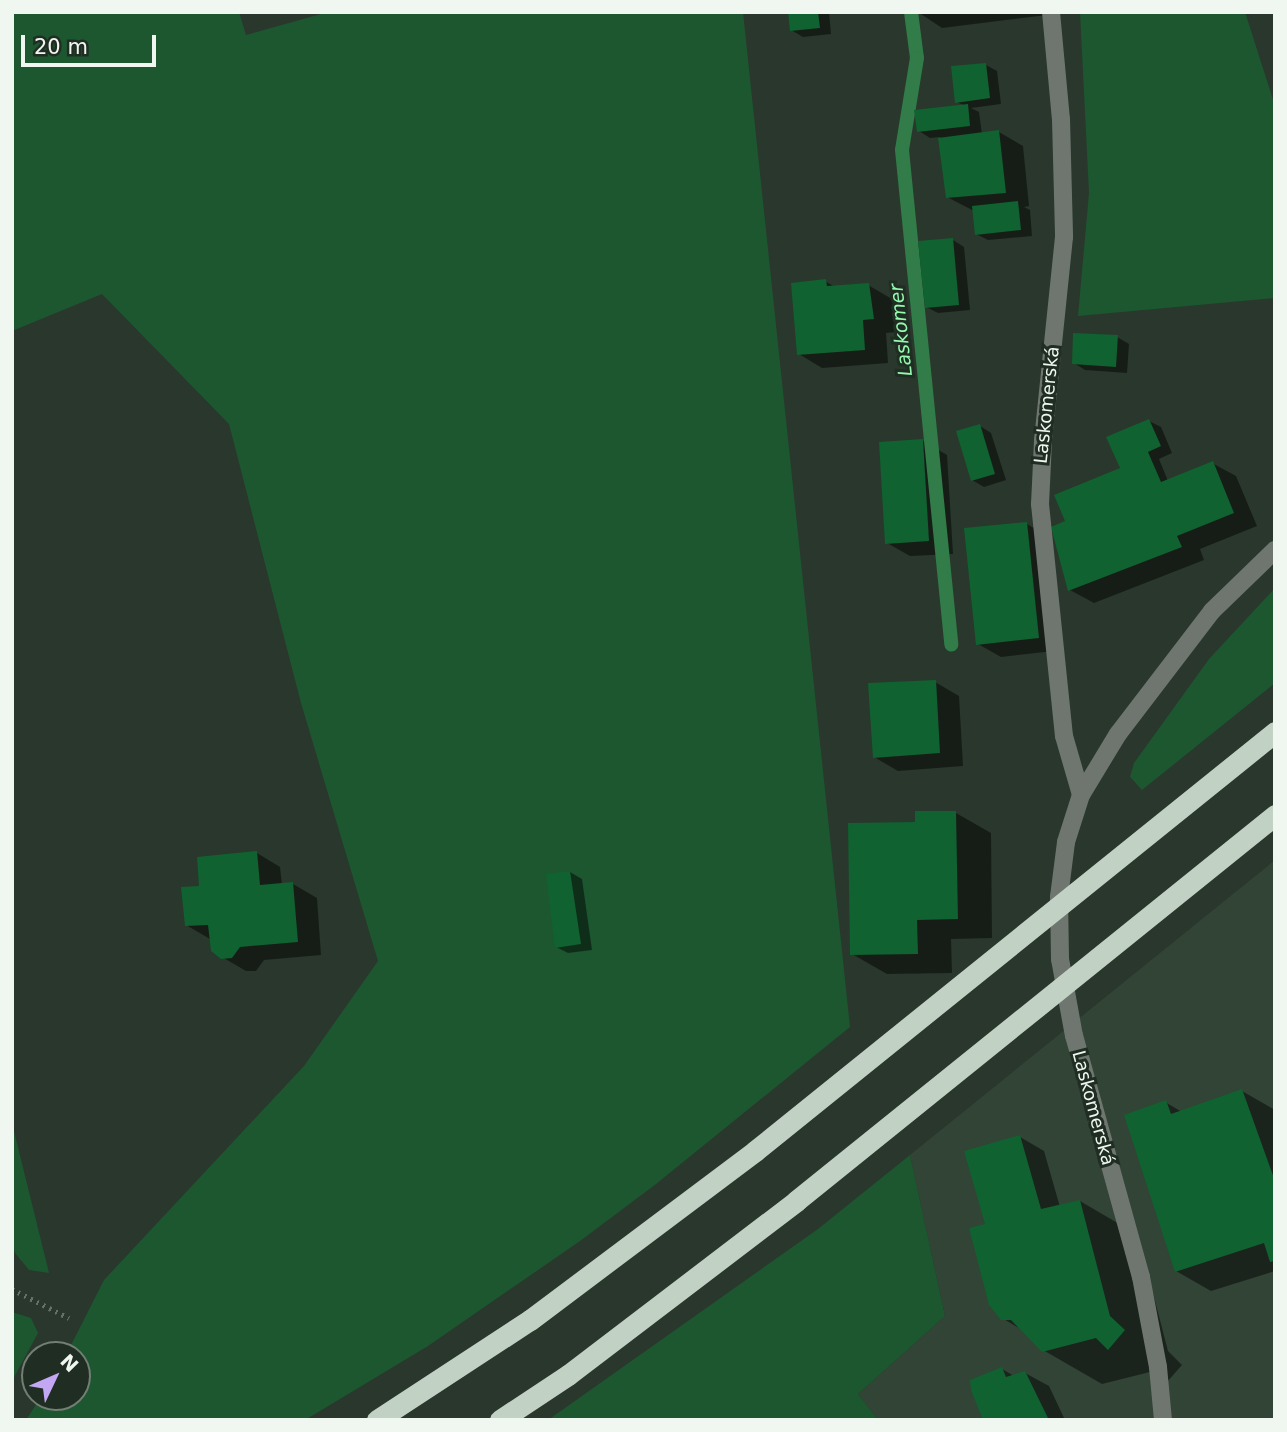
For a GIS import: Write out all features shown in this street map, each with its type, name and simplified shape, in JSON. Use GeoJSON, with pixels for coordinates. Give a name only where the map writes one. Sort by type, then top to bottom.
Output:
{"type":"FeatureCollection","features":[{"type":"Feature","properties":{"kind":"highway"},"geometry":{"type":"LineString","coordinates":[[377,1420],[530,1320],[755,1151],[1275,733]]}},
{"type":"Feature","properties":{"kind":"highway"},"geometry":{"type":"LineString","coordinates":[[500,1420],[568,1375],[796,1201],[1275,815]]}},
{"type":"Feature","properties":{"kind":"street","name":"Laskomerská"},"geometry":{"type":"LineString","coordinates":[[1051,12],[1061,119],[1064,237],[1040,475],[1040,504],[1064,736],[1082,795]]}},
{"type":"Feature","properties":{"kind":"street","name":"Laskomerská"},"geometry":{"type":"LineString","coordinates":[[1163,1420],[1156,1356],[1141,1277],[1074,1037],[1060,959],[1059,897],[1066,842],[1082,795],[1118,734],[1212,611],[1275,550]]}},
{"type":"Feature","properties":{"kind":"path"},"geometry":{"type":"LineString","coordinates":[[12,1289],[68,1318]]}},
{"type":"Feature","properties":{"kind":"shaded area"},"geometry":{"type":"Polygon","coordinates":[[[1275,860],[1275,1420],[878,1420],[858,1394],[945,1316],[910,1155],[1275,860]]]}},
{"type":"Feature","properties":{"kind":"green space"},"geometry":{"type":"Polygon","coordinates":[[[12,12],[239,12],[246,35],[328,12],[743,12],[850,1027],[656,1184],[580,1241],[428,1346],[305,1420],[26,1420],[32,1411],[91,1411],[91,1341],[73,1341],[104,1280],[304,1066],[378,961],[301,703],[229,424],[102,294],[12,331],[12,12]]]}},
{"type":"Feature","properties":{"kind":"green space"},"geometry":{"type":"Polygon","coordinates":[[[1080,12],[1245,12],[1275,106],[1275,298],[1078,316],[1089,193],[1080,12]]]}},
{"type":"Feature","properties":{"kind":"green space"},"geometry":{"type":"Polygon","coordinates":[[[1275,588],[1275,683],[1142,790],[1130,777],[1134,763],[1209,659],[1275,588]]]}},
{"type":"Feature","properties":{"kind":"green space"},"geometry":{"type":"Polygon","coordinates":[[[12,1123],[49,1273],[29,1270],[15,1253],[12,1243],[12,1123]]]}},
{"type":"Feature","properties":{"kind":"green space"},"geometry":{"type":"Polygon","coordinates":[[[910,1155],[945,1316],[858,1394],[878,1420],[548,1420],[818,1229],[910,1155]]]}},
{"type":"Feature","properties":{"kind":"green space"},"geometry":{"type":"Polygon","coordinates":[[[12,1312],[31,1318],[38,1333],[34,1341],[21,1341],[21,1364],[12,1381],[12,1312]]]}},
{"type":"Feature","properties":{"kind":"building"},"geometry":{"type":"Polygon","coordinates":[[[788,12],[818,12],[820,28],[790,31],[788,12]]]}},
{"type":"Feature","properties":{"kind":"building"},"geometry":{"type":"Polygon","coordinates":[[[986,63],[990,98],[955,103],[951,66],[986,63]]]}},
{"type":"Feature","properties":{"kind":"building"},"geometry":{"type":"Polygon","coordinates":[[[968,104],[970,126],[917,132],[914,110],[968,104]]]}},
{"type":"Feature","properties":{"kind":"building"},"geometry":{"type":"Polygon","coordinates":[[[999,130],[1006,193],[946,198],[938,138],[999,130]]]}},
{"type":"Feature","properties":{"kind":"building"},"geometry":{"type":"Polygon","coordinates":[[[1018,201],[1021,230],[975,235],[972,206],[1018,201]]]}},
{"type":"Feature","properties":{"kind":"building"},"geometry":{"type":"Polygon","coordinates":[[[953,238],[959,305],[925,308],[918,241],[953,238]]]}},
{"type":"Feature","properties":{"kind":"building"},"geometry":{"type":"Polygon","coordinates":[[[826,279],[827,286],[869,283],[874,319],[863,320],[865,350],[797,355],[791,283],[826,279]]]}},
{"type":"Feature","properties":{"kind":"building"},"geometry":{"type":"Polygon","coordinates":[[[1073,333],[1118,335],[1116,367],[1072,364],[1073,333]]]}},
{"type":"Feature","properties":{"kind":"building"},"geometry":{"type":"Polygon","coordinates":[[[1149,419],[1161,446],[1148,452],[1161,482],[1213,461],[1234,513],[1177,536],[1182,547],[1068,591],[1051,527],[1065,521],[1054,495],[1120,468],[1106,437],[1149,419]]]}},
{"type":"Feature","properties":{"kind":"building"},"geometry":{"type":"Polygon","coordinates":[[[980,424],[995,474],[971,481],[956,431],[980,424]]]}},
{"type":"Feature","properties":{"kind":"building"},"geometry":{"type":"Polygon","coordinates":[[[923,439],[929,541],[885,544],[879,442],[923,439]]]}},
{"type":"Feature","properties":{"kind":"building"},"geometry":{"type":"Polygon","coordinates":[[[1027,522],[1039,638],[976,645],[964,528],[1027,522]]]}},
{"type":"Feature","properties":{"kind":"building"},"geometry":{"type":"Polygon","coordinates":[[[936,680],[940,753],[873,758],[868,683],[936,680]]]}},
{"type":"Feature","properties":{"kind":"building"},"geometry":{"type":"Polygon","coordinates":[[[915,811],[956,811],[958,919],[917,920],[918,954],[850,955],[848,823],[915,822],[915,811]]]}},
{"type":"Feature","properties":{"kind":"building"},"geometry":{"type":"Polygon","coordinates":[[[257,851],[260,885],[293,882],[298,942],[240,947],[232,958],[221,959],[211,951],[208,925],[185,926],[181,887],[199,886],[197,857],[257,851]]]}},
{"type":"Feature","properties":{"kind":"building"},"geometry":{"type":"Polygon","coordinates":[[[570,871],[581,944],[555,948],[546,874],[570,871]]]}},
{"type":"Feature","properties":{"kind":"building"},"geometry":{"type":"Polygon","coordinates":[[[1242,1089],[1275,1181],[1275,1261],[1270,1262],[1264,1243],[1175,1272],[1124,1115],[1166,1100],[1171,1114],[1242,1089]]]}},
{"type":"Feature","properties":{"kind":"building"},"geometry":{"type":"Polygon","coordinates":[[[1020,1135],[1041,1209],[1080,1200],[1110,1316],[1125,1330],[1108,1350],[1096,1338],[1042,1352],[1011,1320],[1001,1320],[989,1305],[969,1228],[985,1224],[964,1151],[1020,1135]]]}},
{"type":"Feature","properties":{"kind":"building"},"geometry":{"type":"Polygon","coordinates":[[[1002,1367],[1006,1377],[1025,1371],[1049,1420],[983,1420],[971,1390],[970,1380],[1002,1367]]]}},
{"type":"Feature","properties":{"kind":"waterway","name":"Laskomer"},"geometry":{"type":"LineString","coordinates":[[911,12],[917,58],[902,150],[951,645]]}}]}
